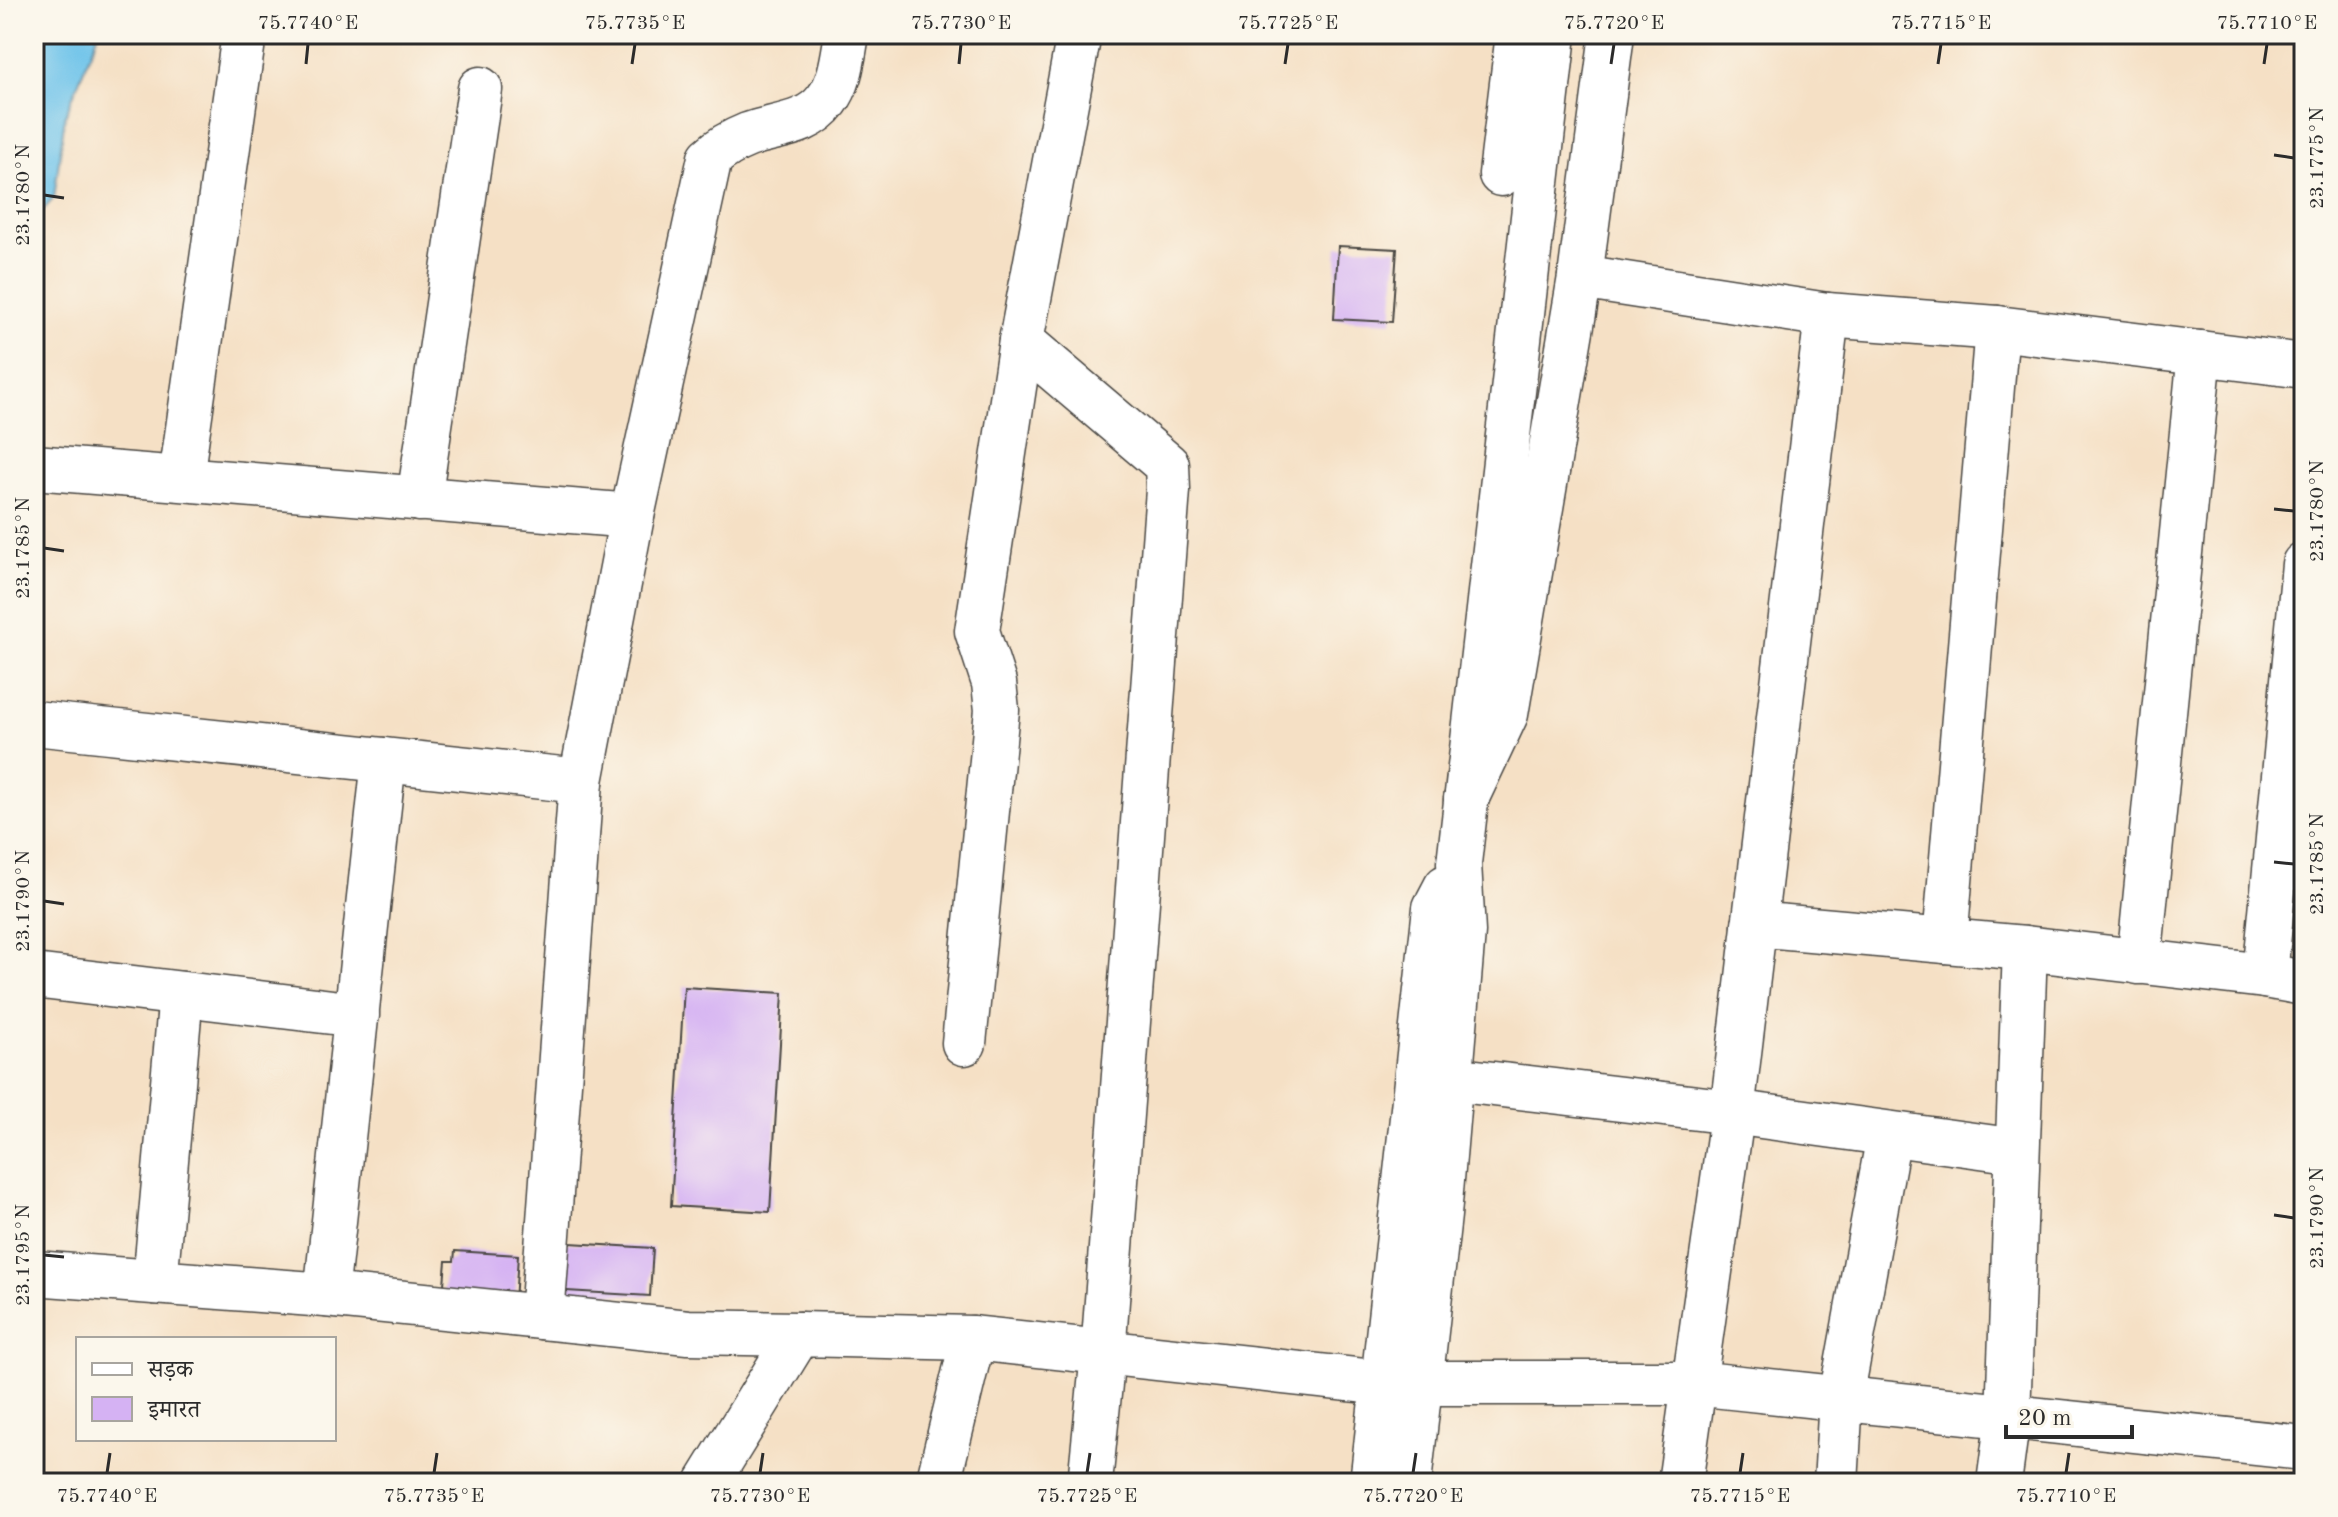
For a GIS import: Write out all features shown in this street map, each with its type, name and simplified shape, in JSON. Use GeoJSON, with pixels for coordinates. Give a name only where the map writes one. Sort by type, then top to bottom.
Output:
{"type":"FeatureCollection","features":[{"type":"Feature","properties":{"kind":"street"},"geometry":{"type":"LineString","coordinates":[[181,478],[244,34]]}},
{"type":"Feature","properties":{"kind":"street"},"geometry":{"type":"LineString","coordinates":[[542,1317],[581,781],[632,516],[710,158],[725,145],[750,134],[809,118],[827,100],[838,77],[847,34]]}},
{"type":"Feature","properties":{"kind":"street"},"geometry":{"type":"LineString","coordinates":[[964,1043],[997,710],[994,683],[977,631],[1021,341],[1079,34]]}},
{"type":"Feature","properties":{"kind":"street"},"geometry":{"type":"LineString","coordinates":[[1501,174],[1518,34]]}},
{"type":"Feature","properties":{"kind":"street"},"geometry":{"type":"LineString","coordinates":[[1372,1483],[1402,1384],[1451,1079],[1463,932],[1459,863],[1554,34]]}},
{"type":"Feature","properties":{"kind":"street"},"geometry":{"type":"LineString","coordinates":[[1466,799],[1506,714],[1580,277],[1612,34]]}},
{"type":"Feature","properties":{"kind":"street"},"geometry":{"type":"LineString","coordinates":[[419,499],[480,89]]}},
{"type":"Feature","properties":{"kind":"street"},"geometry":{"type":"LineString","coordinates":[[1580,277],[1827,315],[1997,328],[2304,366]]}},
{"type":"Feature","properties":{"kind":"street"},"geometry":{"type":"LineString","coordinates":[[1680,1483],[1732,1112],[1827,315]]}},
{"type":"Feature","properties":{"kind":"street"},"geometry":{"type":"LineString","coordinates":[[1945,941],[1997,328]]}},
{"type":"Feature","properties":{"kind":"street"},"geometry":{"type":"LineString","coordinates":[[1021,341],[1167,465],[1168,490],[1103,1354],[1090,1483]]}},
{"type":"Feature","properties":{"kind":"street"},"geometry":{"type":"LineString","coordinates":[[2139,962],[2200,353]]}},
{"type":"Feature","properties":{"kind":"street"},"geometry":{"type":"LineString","coordinates":[[34,467],[632,516]]}},
{"type":"Feature","properties":{"kind":"street"},"geometry":{"type":"LineString","coordinates":[[1754,924],[2025,948],[2285,980],[2304,564]]}},
{"type":"Feature","properties":{"kind":"street"},"geometry":{"type":"LineString","coordinates":[[34,723],[581,781]]}},
{"type":"Feature","properties":{"kind":"street"},"geometry":{"type":"LineString","coordinates":[[326,1295],[384,760]]}},
{"type":"Feature","properties":{"kind":"street"},"geometry":{"type":"LineString","coordinates":[[1409,1483],[1402,1384],[1435,908],[1459,863]]}},
{"type":"Feature","properties":{"kind":"street"},"geometry":{"type":"LineString","coordinates":[[1999,1483],[2008,1416],[2025,948]]}},
{"type":"Feature","properties":{"kind":"street"},"geometry":{"type":"LineString","coordinates":[[34,976],[357,1015]]}},
{"type":"Feature","properties":{"kind":"street"},"geometry":{"type":"LineString","coordinates":[[155,1282],[181,994]]}},
{"type":"Feature","properties":{"kind":"street"},"geometry":{"type":"LineString","coordinates":[[1451,1079],[1732,1112],[2017,1151]]}},
{"type":"Feature","properties":{"kind":"street"},"geometry":{"type":"LineString","coordinates":[[1836,1483],[1841,1398],[1889,1135]]}},
{"type":"Feature","properties":{"kind":"street"},"geometry":{"type":"LineString","coordinates":[[34,1273],[326,1295],[688,1332],[973,1338],[1402,1384],[1694,1383],[2304,1448]]}},
{"type":"Feature","properties":{"kind":"street"},"geometry":{"type":"LineString","coordinates":[[707,1483],[799,1334]]}},
{"type":"Feature","properties":{"kind":"street"},"geometry":{"type":"LineString","coordinates":[[938,1483],[973,1338]]}},
{"type":"Feature","properties":{"kind":"water"},"geometry":{"type":"Polygon","coordinates":[[[34,34],[98,34],[65,116],[54,198],[34,220],[34,34]]]}},
{"type":"Feature","properties":{"kind":"building"},"geometry":{"type":"Polygon","coordinates":[[[1338,246],[1397,249],[1392,322],[1334,319],[1338,246]]]}},
{"type":"Feature","properties":{"kind":"building"},"geometry":{"type":"Polygon","coordinates":[[[684,987],[783,993],[770,1212],[671,1206],[684,987]]]}},
{"type":"Feature","properties":{"kind":"building"},"geometry":{"type":"Polygon","coordinates":[[[553,1242],[653,1248],[650,1296],[550,1290],[553,1242]]]}},
{"type":"Feature","properties":{"kind":"building"},"geometry":{"type":"Polygon","coordinates":[[[455,1251],[518,1255],[515,1302],[443,1296],[446,1261],[454,1261],[455,1251]]]}}]}
